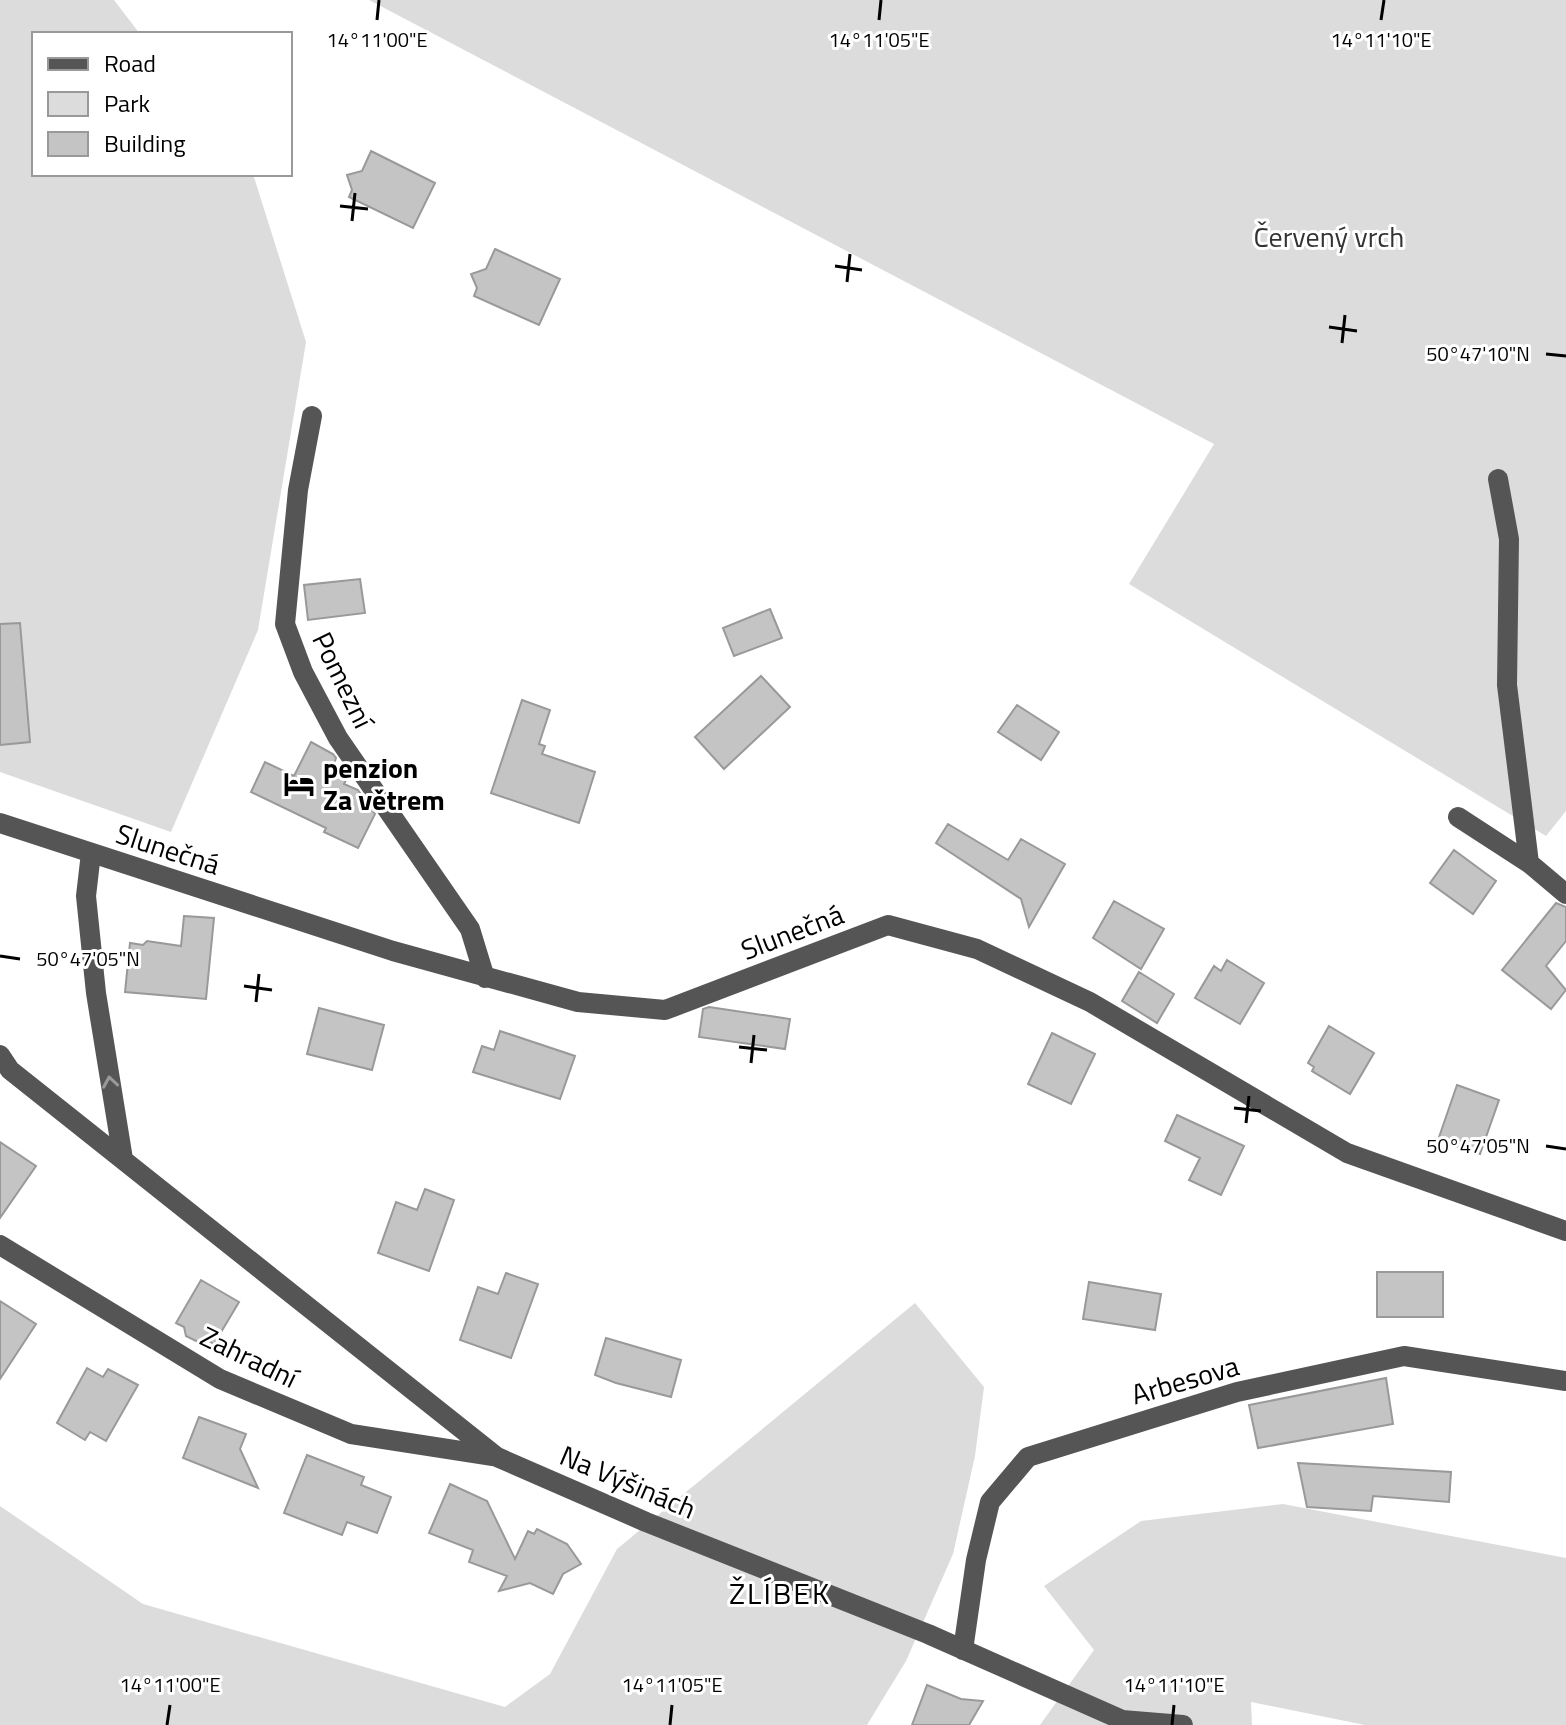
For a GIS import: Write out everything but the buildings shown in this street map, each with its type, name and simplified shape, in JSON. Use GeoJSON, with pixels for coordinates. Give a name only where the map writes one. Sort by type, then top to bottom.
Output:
{"type":"FeatureCollection","features":[{"type":"Feature","properties":{"kind":"street","name":"Pomezní"},"geometry":{"type":"LineString","coordinates":[[312,416],[298,490],[285,624],[303,672],[338,738],[470,929],[485,978]]}},
{"type":"Feature","properties":{"kind":"street"},"geometry":{"type":"LineString","coordinates":[[1498,479],[1509,539],[1507,685],[1529,863]]}},
{"type":"Feature","properties":{"kind":"street"},"geometry":{"type":"LineString","coordinates":[[1458,817],[1529,863],[1566,894]]}},
{"type":"Feature","properties":{"kind":"street","name":"Slunečná"},"geometry":{"type":"LineString","coordinates":[[0,823],[485,978],[578,1002],[665,1010],[888,925],[977,949],[1090,1002],[1347,1153],[1566,1231]]}},
{"type":"Feature","properties":{"kind":"street"},"geometry":{"type":"LineString","coordinates":[[91,853],[86,896],[96,993],[123,1159]]}},
{"type":"Feature","properties":{"kind":"street","name":"Na Výšinách"},"geometry":{"type":"LineString","coordinates":[[0,1055],[10,1070],[497,1457],[646,1522],[928,1634],[1122,1720],[1183,1725]]}},
{"type":"Feature","properties":{"kind":"street","name":"Zahradní"},"geometry":{"type":"LineString","coordinates":[[0,1245],[220,1379],[351,1434],[497,1457]]}},
{"type":"Feature","properties":{"kind":"street","name":"Arbesova"},"geometry":{"type":"LineString","coordinates":[[963,1650],[976,1560],[990,1502],[1028,1457],[1237,1392],[1404,1356],[1566,1381]]}},
{"type":"Feature","properties":{"kind":"green space"},"geometry":{"type":"Polygon","coordinates":[[[0,0],[114,0],[138,32],[32,32],[32,176],[254,176],[306,342],[258,630],[171,832],[0,772],[0,0]]]}},
{"type":"Feature","properties":{"kind":"green space","name":"Červený vrch"},"geometry":{"type":"Polygon","coordinates":[[[369,0],[1566,0],[1566,811],[1546,836],[1129,584],[1214,444],[369,0]]]}},
{"type":"Feature","properties":{"kind":"green space"},"geometry":{"type":"Polygon","coordinates":[[[915,1303],[984,1387],[975,1456],[953,1554],[906,1661],[867,1725],[0,1725],[0,1506],[143,1604],[505,1707],[550,1674],[617,1549],[915,1303]]]}},
{"type":"Feature","properties":{"kind":"green space"},"geometry":{"type":"Polygon","coordinates":[[[1283,1504],[1566,1558],[1566,1725],[1365,1725],[1251,1702],[1252,1725],[1040,1725],[1094,1650],[1044,1586],[1141,1521],[1283,1504]]]}},
{"type":"Feature","properties":{"kind":"place","name":"penzion Za větrem"},"geometry":{"type":"Point","coordinates":[299,784]}},
{"type":"Feature","properties":{"kind":"district","name":"ŽLÍBEK"},"geometry":{"type":"Point","coordinates":[780,1594]}}]}
